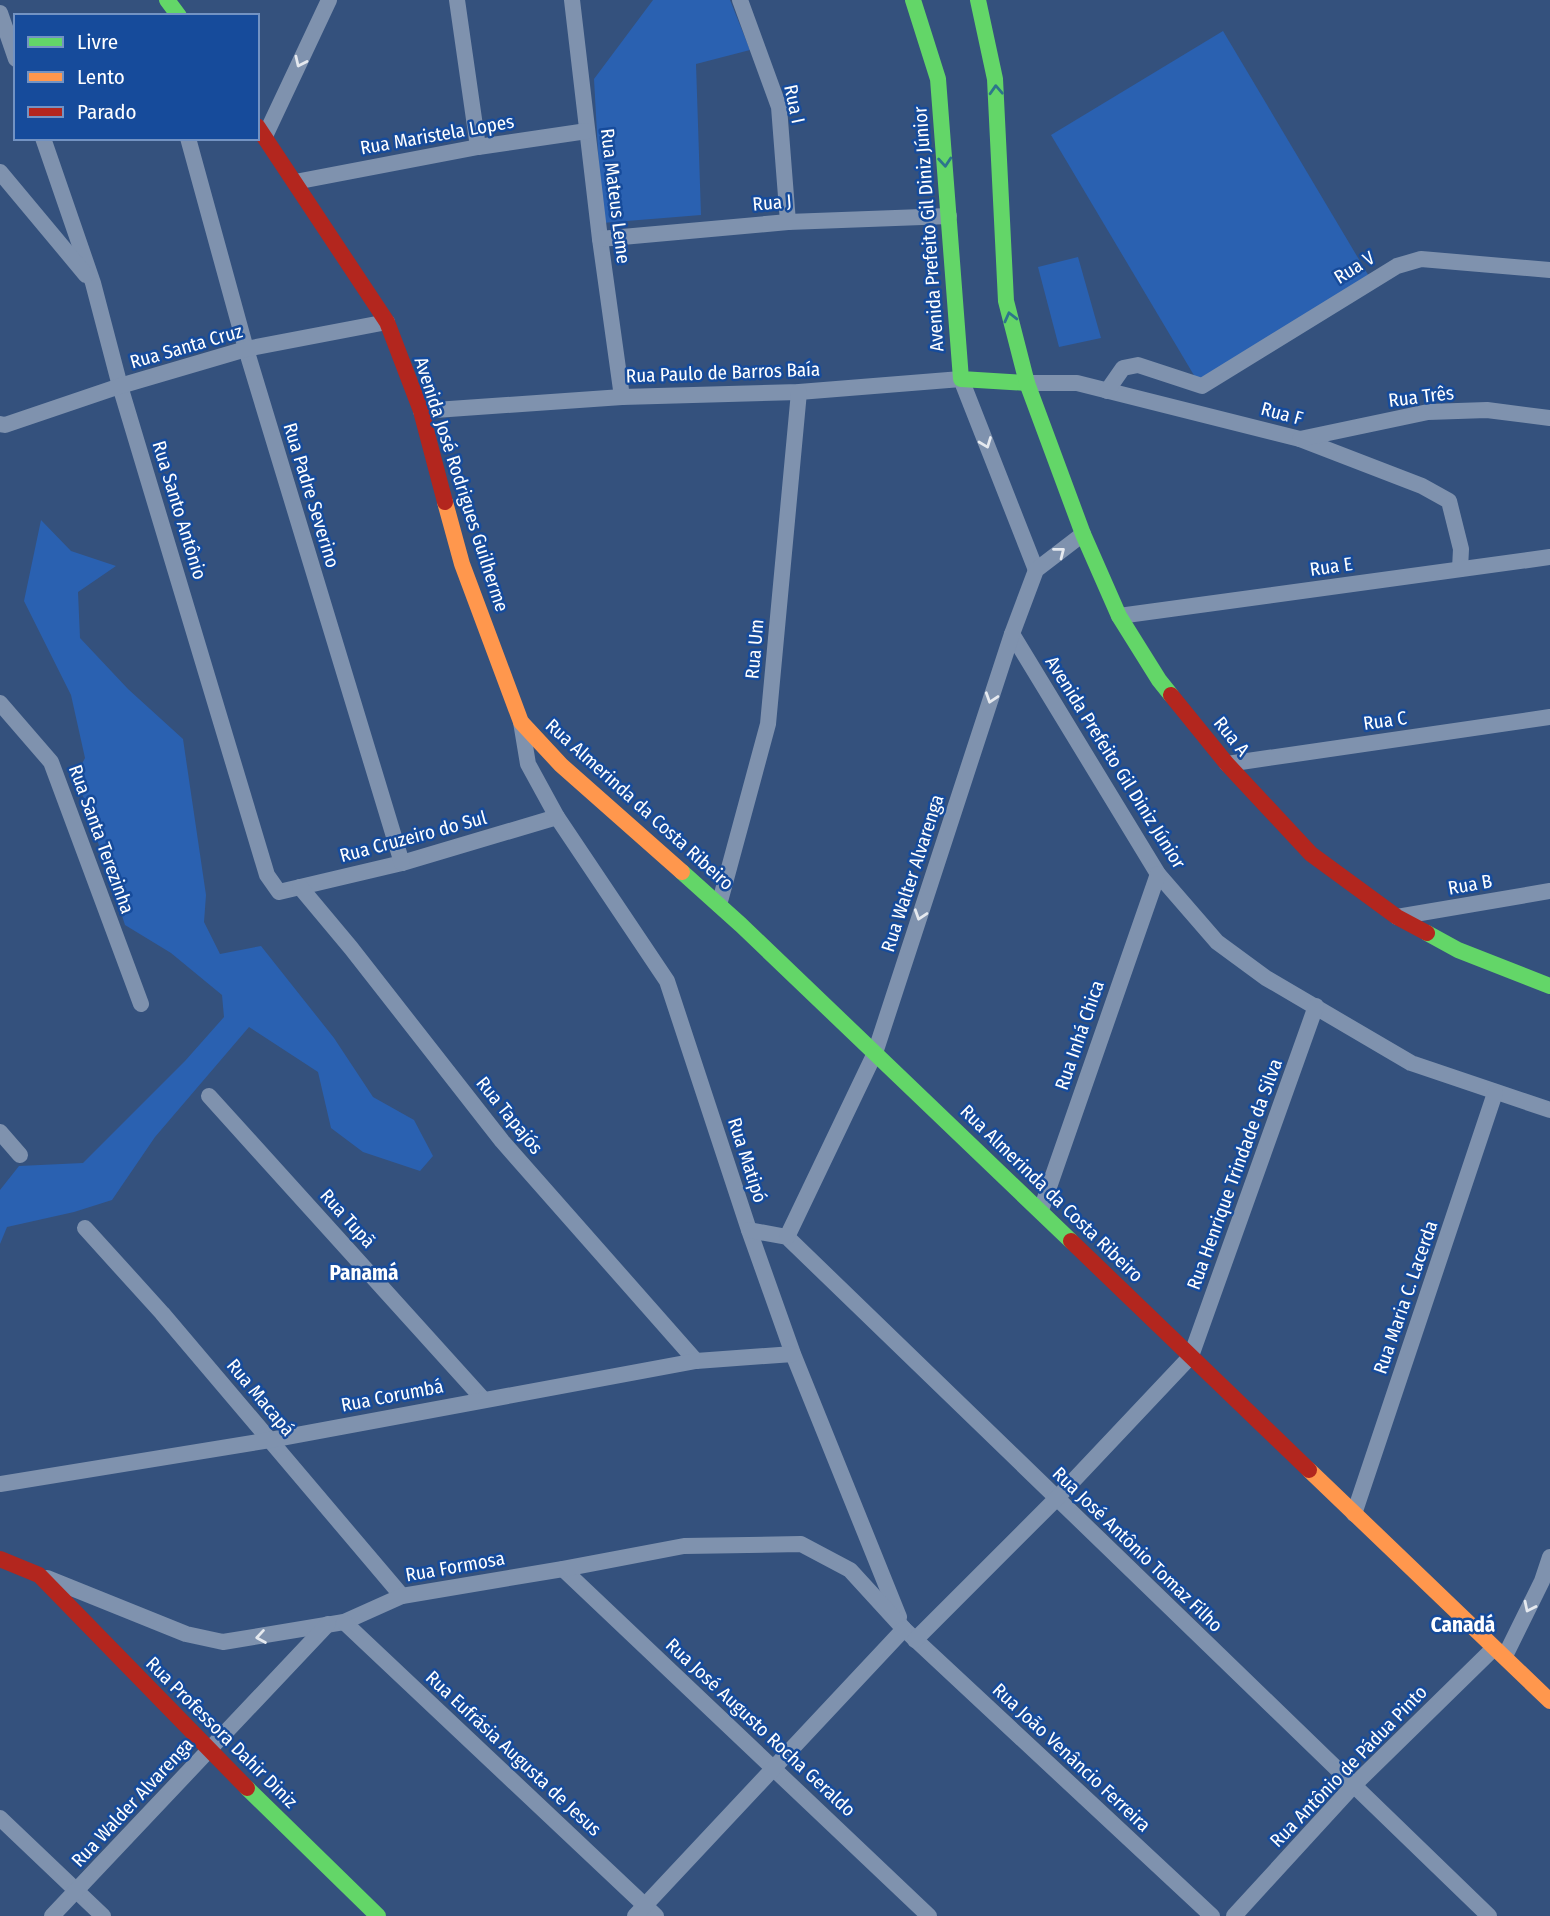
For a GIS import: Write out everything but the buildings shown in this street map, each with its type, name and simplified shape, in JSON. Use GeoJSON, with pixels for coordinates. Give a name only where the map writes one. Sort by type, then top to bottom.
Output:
{"type":"FeatureCollection","features":[{"type":"Feature","properties":{"kind":"street"},"geometry":{"type":"LineString","coordinates":[[261,131],[329,0]]}},
{"type":"Feature","properties":{"kind":"street"},"geometry":{"type":"LineString","coordinates":[[457,0],[478,146]]}},
{"type":"Feature","properties":{"kind":"street","name":"Rua Mateus Leme"},"geometry":{"type":"LineString","coordinates":[[572,0],[622,397]]}},
{"type":"Feature","properties":{"kind":"street","name":"Rua I"},"geometry":{"type":"LineString","coordinates":[[740,0],[779,107],[788,222]]}},
{"type":"Feature","properties":{"kind":"street","name":"Avenida Prefeito Gil Diniz Júnior"},"geometry":{"type":"LineString","coordinates":[[913,0],[938,79],[961,379],[1036,570]]}},
{"type":"Feature","properties":{"kind":"street"},"geometry":{"type":"LineString","coordinates":[[978,0],[995,79],[1006,301],[1027,383]]}},
{"type":"Feature","properties":{"kind":"street"},"geometry":{"type":"LineString","coordinates":[[0,13],[14,53]]}},
{"type":"Feature","properties":{"kind":"street","name":"Avenida José Rodrigues Guilherme"},"geometry":{"type":"LineString","coordinates":[[261,131],[387,322],[421,411],[462,564],[521,722]]}},
{"type":"Feature","properties":{"kind":"street","name":"Rua Maristela Lopes"},"geometry":{"type":"LineString","coordinates":[[295,182],[478,146],[587,131]]}},
{"type":"Feature","properties":{"kind":"street","name":"Rua Santo Antônio"},"geometry":{"type":"LineString","coordinates":[[44,140],[93,284],[120,386],[267,875],[279,892]]}},
{"type":"Feature","properties":{"kind":"street","name":"Rua Padre Severino"},"geometry":{"type":"LineString","coordinates":[[189,140],[246,349],[402,863]]}},
{"type":"Feature","properties":{"kind":"street"},"geometry":{"type":"LineString","coordinates":[[0,172],[93,284]]}},
{"type":"Feature","properties":{"kind":"street","name":"Rua J"},"geometry":{"type":"LineString","coordinates":[[600,239],[788,222],[949,216]]}},
{"type":"Feature","properties":{"kind":"street","name":"Rua V"},"geometry":{"type":"LineString","coordinates":[[1107,391],[1123,368],[1138,365],[1202,386],[1397,265],[1422,259],[1550,270]]}},
{"type":"Feature","properties":{"kind":"street","name":"Rua Santa Cruz"},"geometry":{"type":"LineString","coordinates":[[0,424],[5,425],[120,386],[246,349],[387,322]]}},
{"type":"Feature","properties":{"kind":"street","name":"Rua Paulo de Barros Baía"},"geometry":{"type":"LineString","coordinates":[[421,411],[622,397],[799,392],[961,379],[1027,383]]}},
{"type":"Feature","properties":{"kind":"street","name":"Rua F"},"geometry":{"type":"LineString","coordinates":[[1027,383],[1077,383],[1300,439],[1422,486],[1448,501],[1461,549],[1460,569]]}},
{"type":"Feature","properties":{"kind":"street","name":"Rua A"},"geometry":{"type":"LineString","coordinates":[[1027,383],[1083,534],[1119,616],[1160,680],[1227,764],[1311,854],[1397,917],[1458,950],[1550,986]]}},
{"type":"Feature","properties":{"kind":"street","name":"Rua Um"},"geometry":{"type":"LineString","coordinates":[[719,905],[768,724],[799,392]]}},
{"type":"Feature","properties":{"kind":"street","name":"Rua Três"},"geometry":{"type":"LineString","coordinates":[[1300,439],[1428,412],[1487,410],[1550,418]]}},
{"type":"Feature","properties":{"kind":"street"},"geometry":{"type":"LineString","coordinates":[[1036,570],[1083,534]]}},
{"type":"Feature","properties":{"kind":"street","name":"Rua E"},"geometry":{"type":"LineString","coordinates":[[1119,616],[1550,557]]}},
{"type":"Feature","properties":{"kind":"street","name":"Rua Walter Alvarenga"},"geometry":{"type":"LineString","coordinates":[[787,1237],[875,1053],[1012,634],[1036,570]]}},
{"type":"Feature","properties":{"kind":"street","name":"Avenida Prefeito Gil Diniz Júnior"},"geometry":{"type":"LineString","coordinates":[[1012,634],[1158,874],[1217,942],[1266,978],[1411,1063],[1550,1110]]}},
{"type":"Feature","properties":{"kind":"street","name":"Rua Santa Terezinha"},"geometry":{"type":"LineString","coordinates":[[0,703],[51,762],[141,1004]]}},
{"type":"Feature","properties":{"kind":"street","name":"Rua C"},"geometry":{"type":"LineString","coordinates":[[1227,764],[1550,717]]}},
{"type":"Feature","properties":{"kind":"street","name":"Rua Almerinda da Costa Ribeiro"},"geometry":{"type":"LineString","coordinates":[[521,722],[561,765],[719,905],[1041,1210],[1550,1700]]}},
{"type":"Feature","properties":{"kind":"street","name":"Rua Matipó"},"geometry":{"type":"LineString","coordinates":[[521,722],[528,764],[557,817],[667,981],[793,1354],[910,1635]]}},
{"type":"Feature","properties":{"kind":"street","name":"Rua Cruzeiro do Sul"},"geometry":{"type":"LineString","coordinates":[[279,892],[402,863],[557,817]]}},
{"type":"Feature","properties":{"kind":"street","name":"Rua Inhá Chica"},"geometry":{"type":"LineString","coordinates":[[1041,1210],[1158,874]]}},
{"type":"Feature","properties":{"kind":"street","name":"Rua Tapajós"},"geometry":{"type":"LineString","coordinates":[[300,887],[502,1141],[696,1361]]}},
{"type":"Feature","properties":{"kind":"street","name":"Rua B"},"geometry":{"type":"LineString","coordinates":[[1397,917],[1550,891]]}},
{"type":"Feature","properties":{"kind":"street","name":"Rua Henrique Trindade da Silva"},"geometry":{"type":"LineString","coordinates":[[1191,1356],[1316,1006]]}},
{"type":"Feature","properties":{"kind":"street","name":"Rua Maria C. Lacerda"},"geometry":{"type":"LineString","coordinates":[[1354,1514],[1495,1093]]}},
{"type":"Feature","properties":{"kind":"street","name":"Rua Tupã"},"geometry":{"type":"LineString","coordinates":[[209,1096],[483,1399]]}},
{"type":"Feature","properties":{"kind":"street"},"geometry":{"type":"LineString","coordinates":[[0,1132],[20,1155]]}},
{"type":"Feature","properties":{"kind":"street","name":"Rua Macapá"},"geometry":{"type":"LineString","coordinates":[[85,1228],[402,1596]]}},
{"type":"Feature","properties":{"kind":"street"},"geometry":{"type":"LineString","coordinates":[[749,1230],[787,1237]]}},
{"type":"Feature","properties":{"kind":"street","name":"Rua José Antônio Tomaz Filho"},"geometry":{"type":"LineString","coordinates":[[787,1237],[1489,1916]]}},
{"type":"Feature","properties":{"kind":"street","name":"Rua Corumbá"},"geometry":{"type":"LineString","coordinates":[[0,1484],[270,1440],[696,1361],[793,1354]]}},
{"type":"Feature","properties":{"kind":"street"},"geometry":{"type":"LineString","coordinates":[[645,1913],[775,1768],[910,1635],[1056,1499],[1191,1356]]}},
{"type":"Feature","properties":{"kind":"street","name":"Rua Formosa"},"geometry":{"type":"LineString","coordinates":[[0,1559],[186,1634],[223,1642],[336,1623],[402,1596],[684,1546],[801,1544],[850,1570],[910,1635]]}},
{"type":"Feature","properties":{"kind":"street","name":"Rua Antônio de Pádua Pinto"},"geometry":{"type":"LineString","coordinates":[[1234,1916],[1353,1786],[1499,1652],[1542,1581],[1550,1557]]}},
{"type":"Feature","properties":{"kind":"street","name":"Rua José Augusto Rocha Geraldo"},"geometry":{"type":"LineString","coordinates":[[563,1569],[929,1916]]}},
{"type":"Feature","properties":{"kind":"street","name":"Rua Professora Dahir Diniz"},"geometry":{"type":"LineString","coordinates":[[39,1575],[209,1751],[378,1916]]}},
{"type":"Feature","properties":{"kind":"street","name":"Rua Walder Alvarenga"},"geometry":{"type":"LineString","coordinates":[[52,1916],[209,1751],[336,1623]]}},
{"type":"Feature","properties":{"kind":"street","name":"Rua Eufrásia Augusta de Jesus"},"geometry":{"type":"LineString","coordinates":[[336,1623],[645,1913]]}},
{"type":"Feature","properties":{"kind":"street","name":"Rua João Venâncio Ferreira"},"geometry":{"type":"LineString","coordinates":[[910,1635],[1210,1915]]}},
{"type":"Feature","properties":{"kind":"street"},"geometry":{"type":"LineString","coordinates":[[0,1818],[103,1916]]}},
{"type":"Feature","properties":{"kind":"shaded area"},"geometry":{"type":"Polygon","coordinates":[[[653,0],[730,0],[750,50],[696,64],[701,215],[602,223],[594,79],[653,0]]]}},
{"type":"Feature","properties":{"kind":"shaded area"},"geometry":{"type":"Polygon","coordinates":[[[1223,31],[1370,278],[1198,382],[1051,135],[1223,31]]]}},
{"type":"Feature","properties":{"kind":"shaded area"},"geometry":{"type":"Polygon","coordinates":[[[1078,257],[1101,338],[1059,347],[1038,267],[1078,257]]]}},
{"type":"Feature","properties":{"kind":"shaded area"},"geometry":{"type":"Polygon","coordinates":[[[41,520],[71,551],[116,566],[78,592],[80,638],[128,689],[183,739],[206,895],[204,922],[220,954],[261,946],[334,1038],[373,1097],[414,1120],[433,1156],[420,1171],[363,1152],[331,1128],[318,1072],[249,1027],[155,1137],[112,1200],[74,1212],[7,1227],[0,1244],[0,1190],[19,1166],[83,1163],[185,1061],[224,1017],[222,995],[171,953],[125,925],[76,775],[85,758],[71,695],[24,601],[41,520]]]}},
{"type":"Feature","properties":{"kind":"traffic: fast"},"geometry":{"type":"LineString","coordinates":[[167,0],[178,14]]}},
{"type":"Feature","properties":{"kind":"traffic: fast"},"geometry":{"type":"LineString","coordinates":[[913,0],[938,79],[961,379],[1027,383]]}},
{"type":"Feature","properties":{"kind":"traffic: fast"},"geometry":{"type":"LineString","coordinates":[[978,0],[995,79],[1006,301],[1027,383],[1083,534],[1119,616],[1171,695]]}},
{"type":"Feature","properties":{"kind":"traffic: fast"},"geometry":{"type":"LineString","coordinates":[[682,872],[741,925],[1071,1241]]}},
{"type":"Feature","properties":{"kind":"traffic: fast"},"geometry":{"type":"LineString","coordinates":[[1427,933],[1458,950],[1550,986]]}},
{"type":"Feature","properties":{"kind":"traffic: fast"},"geometry":{"type":"LineString","coordinates":[[247,1788],[378,1916]]}},
{"type":"Feature","properties":{"kind":"traffic: slow"},"geometry":{"type":"LineString","coordinates":[[445,502],[462,564],[521,722],[561,765],[682,872]]}},
{"type":"Feature","properties":{"kind":"traffic: slow"},"geometry":{"type":"LineString","coordinates":[[1309,1470],[1550,1701]]}},
{"type":"Feature","properties":{"kind":"traffic: jam"},"geometry":{"type":"LineString","coordinates":[[259,129],[387,322],[421,411],[445,502]]}},
{"type":"Feature","properties":{"kind":"traffic: jam"},"geometry":{"type":"LineString","coordinates":[[1171,695],[1227,764],[1311,854],[1397,917],[1427,933]]}},
{"type":"Feature","properties":{"kind":"traffic: jam"},"geometry":{"type":"LineString","coordinates":[[1071,1241],[1309,1470]]}},
{"type":"Feature","properties":{"kind":"traffic: jam"},"geometry":{"type":"LineString","coordinates":[[0,1559],[39,1575],[247,1788]]}},
{"type":"Feature","properties":{"kind":"district","name":"Panamá"},"geometry":{"type":"Point","coordinates":[364,1273]}},
{"type":"Feature","properties":{"kind":"district","name":"Canadá"},"geometry":{"type":"Point","coordinates":[1463,1625]}}]}
